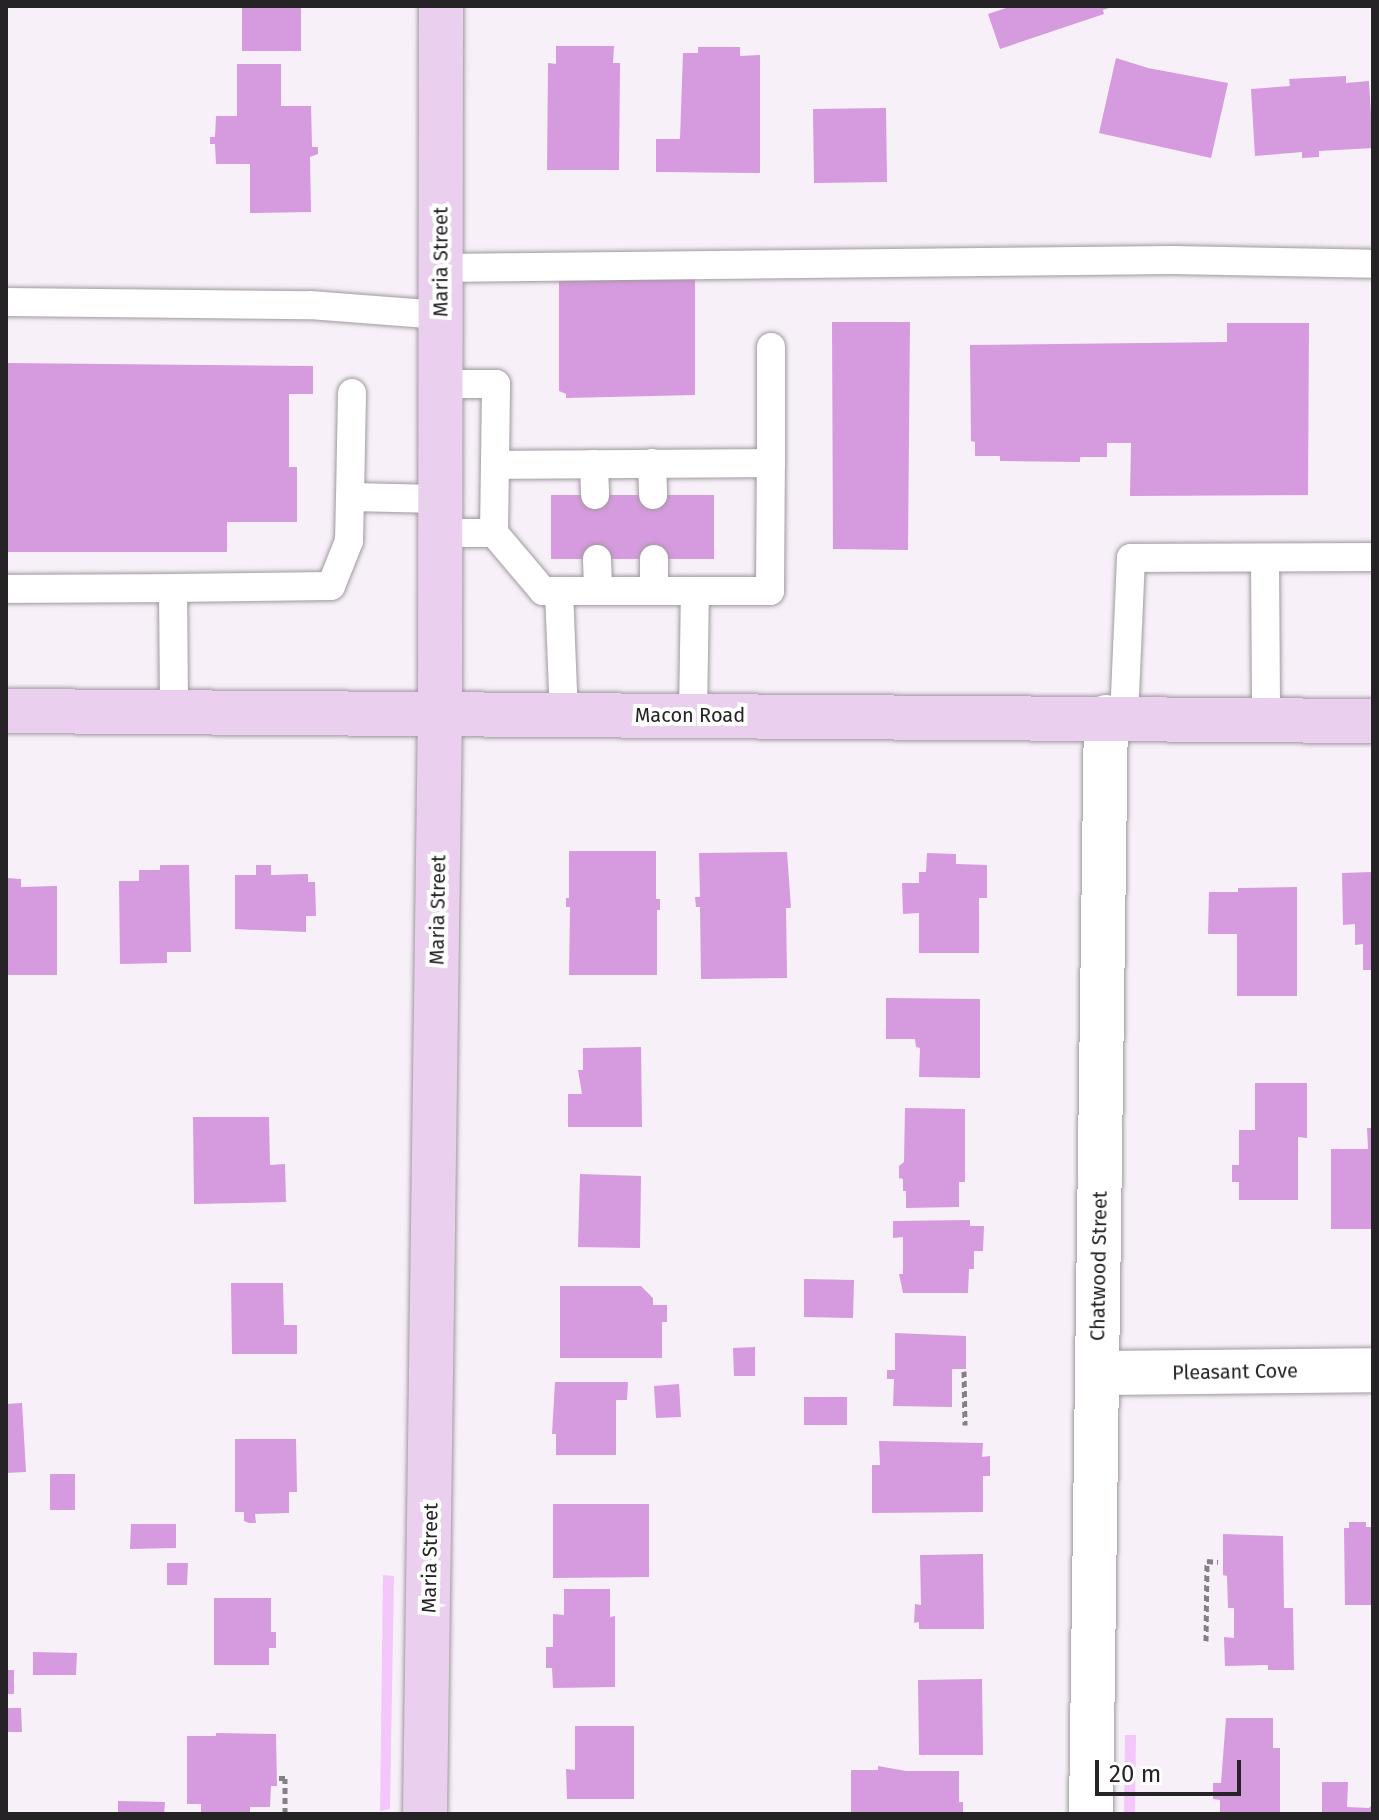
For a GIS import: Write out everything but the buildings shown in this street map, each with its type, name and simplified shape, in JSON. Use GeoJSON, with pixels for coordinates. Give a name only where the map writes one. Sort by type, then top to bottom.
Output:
{"type":"FeatureCollection","features":[{"type":"Feature","properties":{"kind":"street","name":"Maria Street"},"geometry":{"type":"LineString","coordinates":[[425,1814],[440,713],[441,6]]}},
{"type":"Feature","properties":{"kind":"street","name":"Macon Road"},"geometry":{"type":"LineString","coordinates":[[6,711],[1373,721]]}},
{"type":"Feature","properties":{"kind":"street","name":"Chatwood Street"},"geometry":{"type":"LineString","coordinates":[[1091,1814],[1098,1373],[1115,717]]}},
{"type":"Feature","properties":{"kind":"street","name":"Pleasant Cove"},"geometry":{"type":"LineString","coordinates":[[1098,1373],[1373,1370]]}},
{"type":"Feature","properties":{"kind":"lane"},"geometry":{"type":"LineString","coordinates":[[441,268],[1172,260],[1373,264]]}},
{"type":"Feature","properties":{"kind":"lane"},"geometry":{"type":"LineString","coordinates":[[6,302],[310,305],[441,315]]}},
{"type":"Feature","properties":{"kind":"lane"},"geometry":{"type":"LineString","coordinates":[[350,497],[441,516],[494,533],[543,591],[770,591],[771,347]]}},
{"type":"Feature","properties":{"kind":"lane"},"geometry":{"type":"LineString","coordinates":[[441,384],[496,384],[494,533]]}},
{"type":"Feature","properties":{"kind":"lane"},"geometry":{"type":"LineString","coordinates":[[6,589],[331,586],[349,541],[352,393]]}},
{"type":"Feature","properties":{"kind":"lane"},"geometry":{"type":"LineString","coordinates":[[652,463],[653,495]]}},
{"type":"Feature","properties":{"kind":"lane"},"geometry":{"type":"LineString","coordinates":[[495,465],[771,463]]}},
{"type":"Feature","properties":{"kind":"lane"},"geometry":{"type":"LineString","coordinates":[[594,464],[595,495]]}},
{"type":"Feature","properties":{"kind":"lane"},"geometry":{"type":"LineString","coordinates":[[1115,717],[1131,558],[1373,557]]}},
{"type":"Feature","properties":{"kind":"lane"},"geometry":{"type":"LineString","coordinates":[[597,559],[598,591]]}},
{"type":"Feature","properties":{"kind":"lane"},"geometry":{"type":"LineString","coordinates":[[654,559],[654,591]]}},
{"type":"Feature","properties":{"kind":"lane"},"geometry":{"type":"LineString","coordinates":[[1265,559],[1266,719]]}},
{"type":"Feature","properties":{"kind":"lane"},"geometry":{"type":"LineString","coordinates":[[173,588],[174,712]]}},
{"type":"Feature","properties":{"kind":"lane"},"geometry":{"type":"LineString","coordinates":[[559,591],[564,714]]}},
{"type":"Feature","properties":{"kind":"lane"},"geometry":{"type":"LineString","coordinates":[[693,715],[695,591]]}},
{"type":"Feature","properties":{"kind":"path"},"geometry":{"type":"LineString","coordinates":[[964,1371],[965,1425]]}},
{"type":"Feature","properties":{"kind":"path"},"geometry":{"type":"LineString","coordinates":[[1206,1641],[1207,1561],[1218,1562]]}},
{"type":"Feature","properties":{"kind":"path"},"geometry":{"type":"LineString","coordinates":[[279,1778],[285,1778],[285,1814]]}},
{"type":"Feature","properties":{"kind":"shaded area"},"geometry":{"type":"Polygon","coordinates":[[[383,1575],[394,1576],[390,1809],[380,1811],[383,1575]]]}},
{"type":"Feature","properties":{"kind":"shaded area"},"geometry":{"type":"Polygon","coordinates":[[[1125,1735],[1136,1735],[1135,1814],[1124,1814],[1125,1735]]]}}]}
